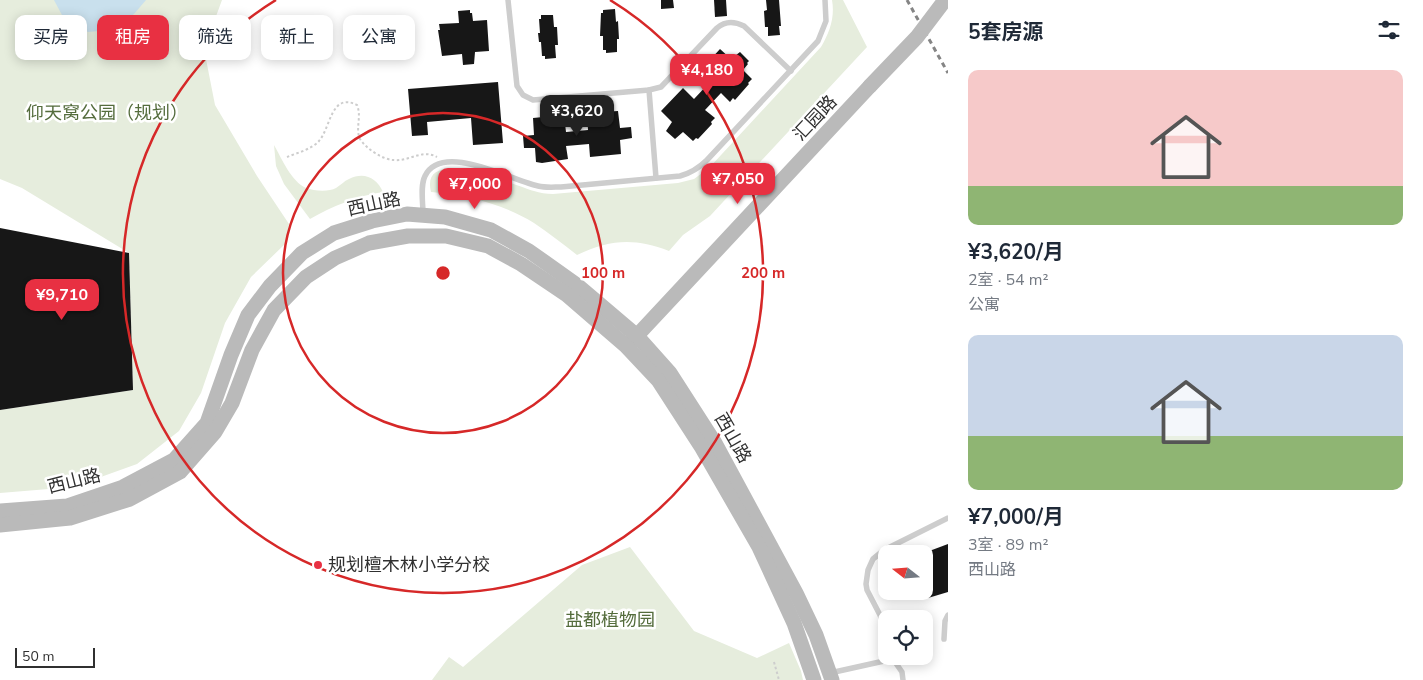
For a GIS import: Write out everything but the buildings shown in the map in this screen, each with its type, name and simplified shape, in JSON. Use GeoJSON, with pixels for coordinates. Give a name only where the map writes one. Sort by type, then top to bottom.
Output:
{"type":"FeatureCollection","features":[{"type":"Feature","properties":{"kind":"main road","name":"汇园路"},"geometry":{"type":"LineString","coordinates":[[632,341],[917,37],[945,0]]}},
{"type":"Feature","properties":{"kind":"main road","name":"西山路"},"geometry":{"type":"LineString","coordinates":[[0,511],[67,506],[124,487],[174,460],[206,423],[230,355],[248,315],[270,286],[302,253],[334,233],[372,221],[408,214],[445,218],[491,230],[522,246],[577,285],[632,341],[702,448],[759,547],[794,623],[814,680]]}},
{"type":"Feature","properties":{"kind":"main road","name":"西山路"},"geometry":{"type":"LineString","coordinates":[[0,525],[70,518],[130,499],[180,472],[215,432],[232,403],[252,350],[274,310],[306,277],[335,258],[370,244],[408,236],[446,236],[488,246],[521,264],[632,341],[670,373],[715,443],[796,592],[816,635],[831,676]]}},
{"type":"Feature","properties":{"kind":"lane"},"geometry":{"type":"LineString","coordinates":[[508,0],[516,83],[519,91],[526,97],[539,100],[649,90],[661,87],[716,28],[727,22],[744,26],[791,71]]}},
{"type":"Feature","properties":{"kind":"lane"},"geometry":{"type":"LineString","coordinates":[[423,216],[424,176],[435,164],[442,162],[479,166],[546,187],[680,176],[701,166],[812,48],[822,34],[826,22],[827,10],[825,0]]}},
{"type":"Feature","properties":{"kind":"lane"},"geometry":{"type":"LineString","coordinates":[[649,90],[656,178]]}},
{"type":"Feature","properties":{"kind":"lane"},"geometry":{"type":"LineString","coordinates":[[878,611],[867,590],[866,576],[870,564],[878,554],[948,518]]}},
{"type":"Feature","properties":{"kind":"lane"},"geometry":{"type":"LineString","coordinates":[[944,639],[945,621],[948,615]]}},
{"type":"Feature","properties":{"kind":"lane"},"geometry":{"type":"LineString","coordinates":[[831,676],[878,662]]}},
{"type":"Feature","properties":{"kind":"lane"},"geometry":{"type":"LineString","coordinates":[[898,665],[902,672],[903,680]]}},
{"type":"Feature","properties":{"kind":"path"},"geometry":{"type":"LineString","coordinates":[[286,157],[318,142],[335,108],[342,102],[348,102],[357,105],[359,110],[358,129],[360,139],[366,147],[378,155],[389,160],[398,161],[419,155],[431,154],[437,156],[442,162]]}},
{"type":"Feature","properties":{"kind":"path"},"geometry":{"type":"LineString","coordinates":[[774,662],[779,680]]}},
{"type":"Feature","properties":{"kind":"green space","name":"仰天窝公园（规划）"},"geometry":{"type":"Polygon","coordinates":[[[0,0],[222,0],[216,15],[179,15],[179,60],[206,60],[215,105],[257,176],[289,224],[286,243],[251,277],[225,323],[201,393],[179,431],[137,464],[73,487],[0,493],[0,410],[133,390],[129,253],[22,188],[0,179],[0,0]]]}},
{"type":"Feature","properties":{"kind":"green space"},"geometry":{"type":"Polygon","coordinates":[[[832,0],[843,0],[867,47],[710,216],[683,235],[669,251],[645,244],[623,242],[601,246],[577,255],[522,216],[471,198],[431,192],[431,178],[440,170],[454,169],[471,171],[536,192],[550,194],[678,183],[694,179],[709,168],[821,47],[831,24],[832,0]]]}},
{"type":"Feature","properties":{"kind":"green space"},"geometry":{"type":"Polygon","coordinates":[[[274,145],[291,175],[306,188],[329,190],[355,177],[365,176],[374,180],[383,192],[345,202],[310,219],[284,184],[276,166],[274,145]]]}},
{"type":"Feature","properties":{"kind":"green space","name":"盐都植物园"},"geometry":{"type":"Polygon","coordinates":[[[630,547],[694,631],[757,658],[789,643],[803,680],[432,680],[449,657],[463,667],[582,565],[630,547]]]}},
{"type":"Feature","properties":{"kind":"water"},"geometry":{"type":"Polygon","coordinates":[[[54,0],[146,0],[132,15],[97,15],[97,31],[87,31],[87,15],[62,15],[54,0]]]}},
{"type":"Feature","properties":{"kind":"railway"},"geometry":{"type":"LineString","coordinates":[[907,0],[948,73]]}},
{"type":"Feature","properties":{"kind":"place","name":"规划檀木林小学分校"},"geometry":{"type":"Point","coordinates":[318,565]}}]}
